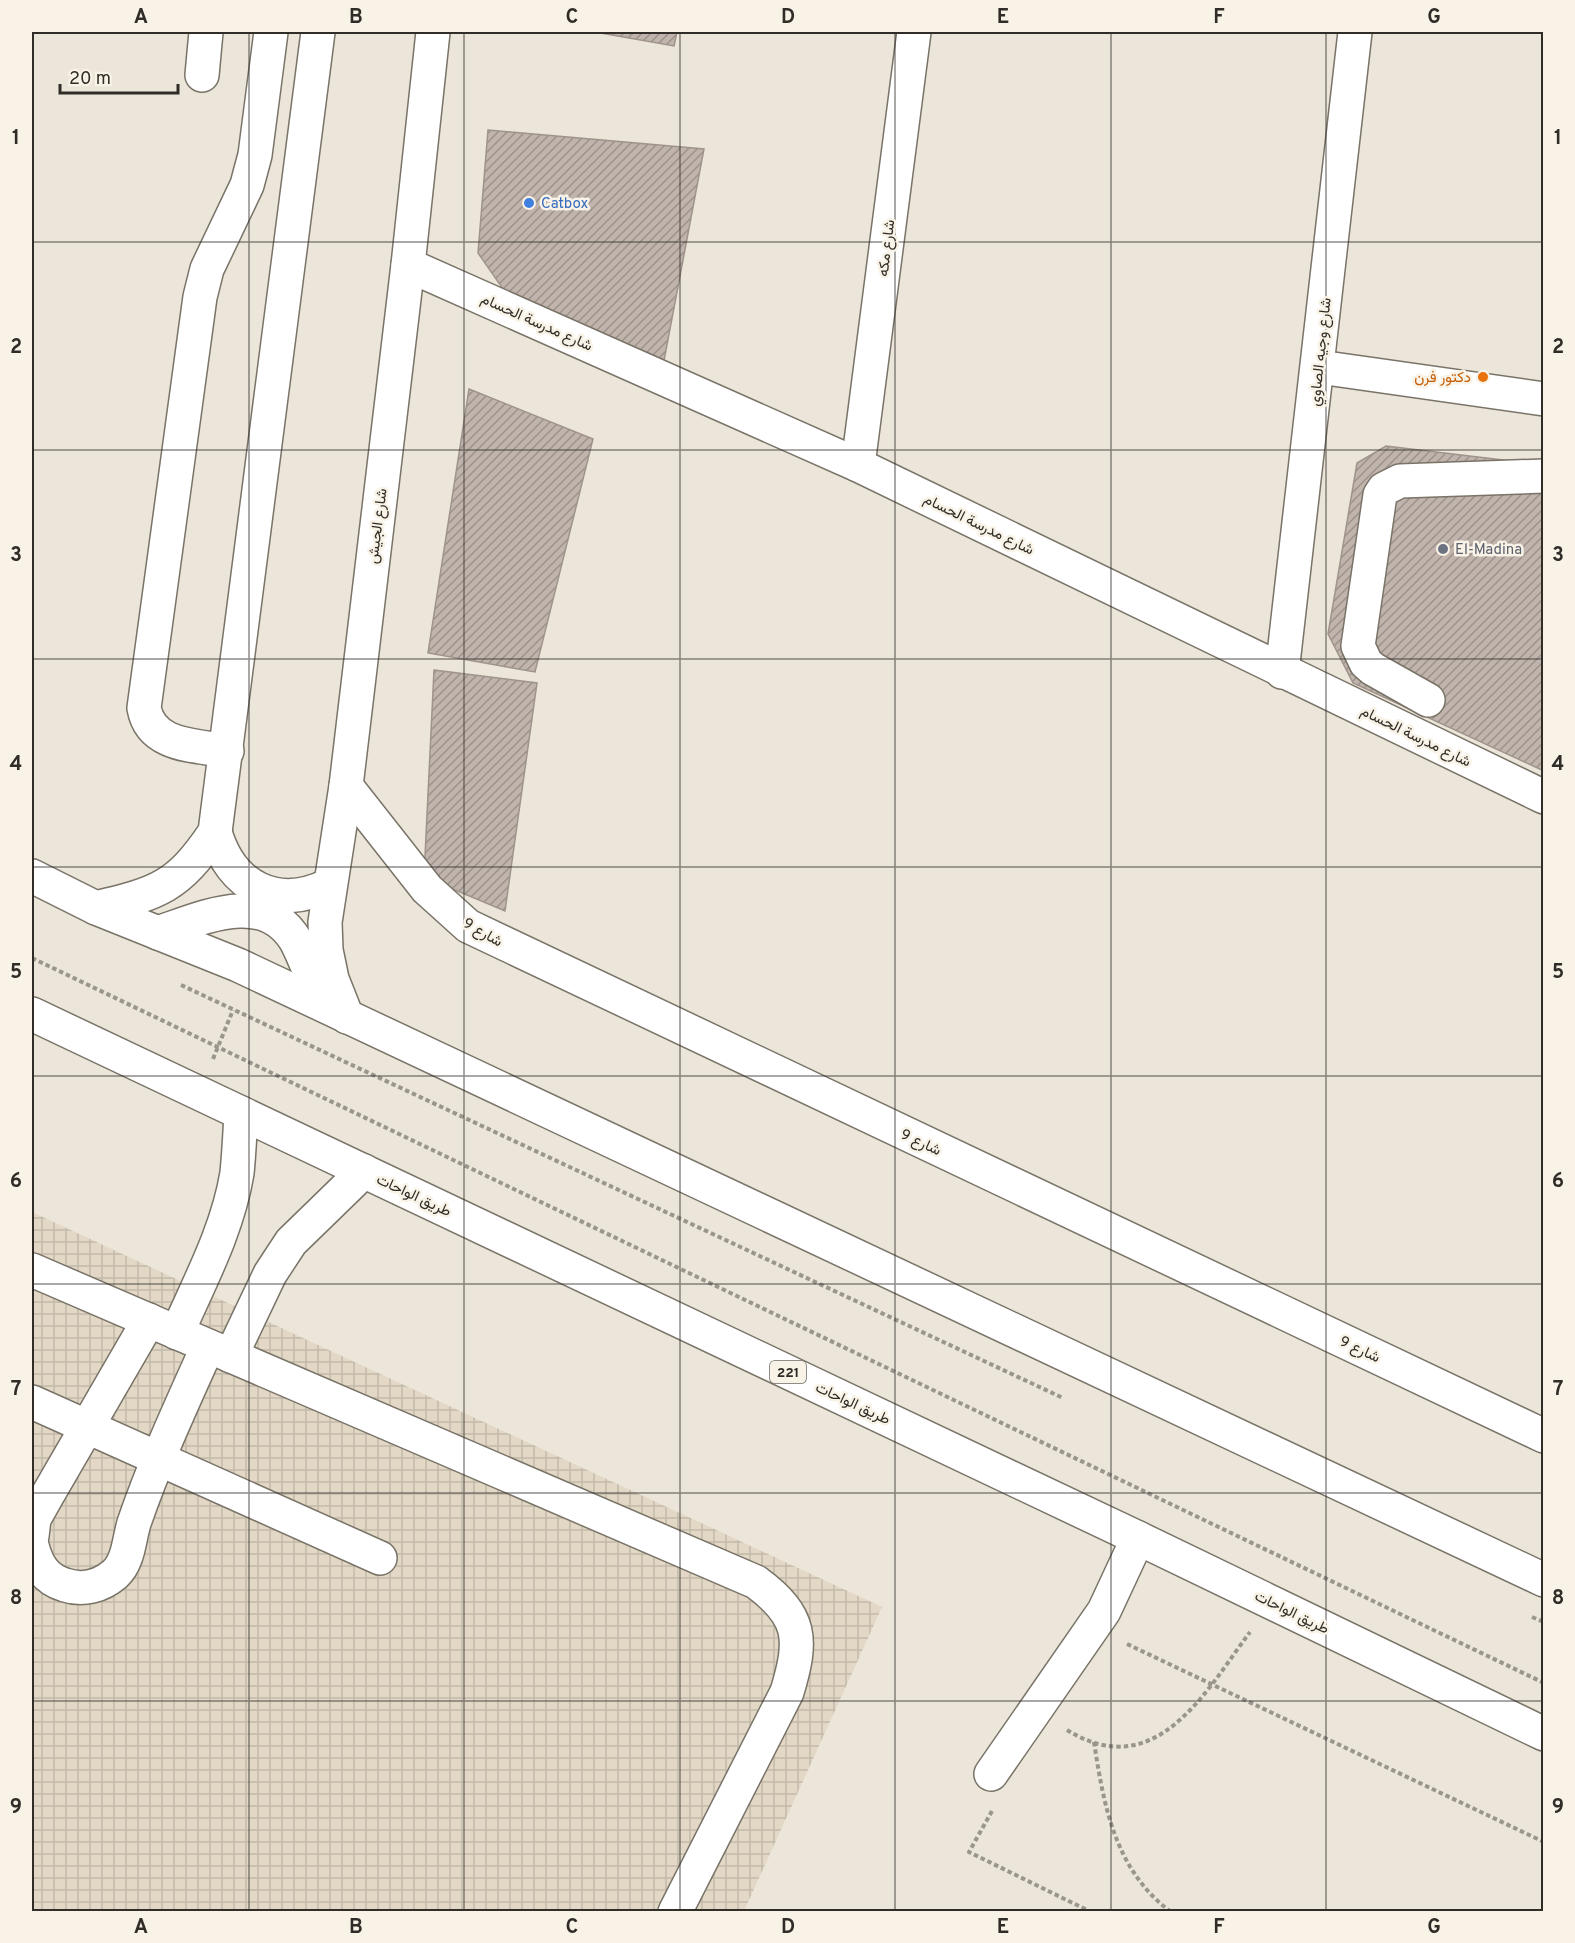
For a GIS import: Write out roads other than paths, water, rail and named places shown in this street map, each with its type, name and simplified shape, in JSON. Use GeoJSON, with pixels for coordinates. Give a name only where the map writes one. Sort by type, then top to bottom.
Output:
{"type":"FeatureCollection","features":[{"type":"Feature","properties":{"kind":"main road"},"geometry":{"type":"LineString","coordinates":[[202,75],[206,32]]}},
{"type":"Feature","properties":{"kind":"main road"},"geometry":{"type":"LineString","coordinates":[[227,751],[168,741],[151,727],[144,708],[200,297],[207,268],[247,185],[255,155],[271,32]]}},
{"type":"Feature","properties":{"kind":"main road"},"geometry":{"type":"LineString","coordinates":[[318,32],[215,832],[220,851],[230,868],[244,881],[261,890],[278,895],[295,896],[313,893],[329,885]]}},
{"type":"Feature","properties":{"kind":"main road","name":"شارع الجيش"},"geometry":{"type":"LineString","coordinates":[[335,1011],[326,950],[325,922],[346,786],[408,265],[433,32]]}},
{"type":"Feature","properties":{"kind":"main road","name":"شارع مكه"},"geometry":{"type":"LineString","coordinates":[[858,465],[914,32]]}},
{"type":"Feature","properties":{"kind":"main road","name":"شارع وجيه الصاوي"},"geometry":{"type":"LineString","coordinates":[[1282,672],[1319,367],[1355,32]]}},
{"type":"Feature","properties":{"kind":"main road","name":"شارع مدرسة الحسام"},"geometry":{"type":"LineString","coordinates":[[408,265],[858,465],[1544,797]]}},
{"type":"Feature","properties":{"kind":"main road"},"geometry":{"type":"LineString","coordinates":[[1319,367],[1544,399]]}},
{"type":"Feature","properties":{"kind":"main road"},"geometry":{"type":"LineString","coordinates":[[1428,700],[1373,669],[1361,655],[1358,646],[1377,504],[1384,489],[1400,481],[1544,476]]}},
{"type":"Feature","properties":{"kind":"main road"},"geometry":{"type":"LineString","coordinates":[[1322,691],[1361,655]]}},
{"type":"Feature","properties":{"kind":"main road","name":"شارع 9"},"geometry":{"type":"LineString","coordinates":[[346,786],[427,889],[468,926],[1544,1436]]}},
{"type":"Feature","properties":{"kind":"main road"},"geometry":{"type":"LineString","coordinates":[[96,908],[135,899],[169,885],[194,863],[215,832]]}},
{"type":"Feature","properties":{"kind":"main road"},"geometry":{"type":"LineString","coordinates":[[32,876],[96,908],[238,965],[1544,1580]]}},
{"type":"Feature","properties":{"kind":"main road"},"geometry":{"type":"LineString","coordinates":[[158,933],[230,910],[249,910],[267,916],[283,926],[295,940],[335,1011]]}},
{"type":"Feature","properties":{"kind":"main road","name":"طريق الواحات"},"geometry":{"type":"LineString","coordinates":[[32,1014],[1138,1538],[1544,1734]]}},
{"type":"Feature","properties":{"kind":"main road"},"geometry":{"type":"LineString","coordinates":[[32,1536],[39,1512],[88,1427],[163,1326],[217,1245],[237,1173],[241,1113]]}},
{"type":"Feature","properties":{"kind":"main road"},"geometry":{"type":"LineString","coordinates":[[32,1546],[37,1564],[53,1581],[74,1588],[98,1586],[117,1573],[128,1552],[133,1525],[158,1458],[220,1351],[291,1242],[364,1171]]}},
{"type":"Feature","properties":{"kind":"main road"},"geometry":{"type":"LineString","coordinates":[[32,1270],[756,1582],[781,1601],[796,1630],[797,1660],[787,1692],[675,1911]]}},
{"type":"Feature","properties":{"kind":"main road"},"geometry":{"type":"LineString","coordinates":[[32,1402],[380,1558]]}},
{"type":"Feature","properties":{"kind":"main road"},"geometry":{"type":"LineString","coordinates":[[994,1788],[1104,1611],[1138,1538]]}},
{"type":"Feature","properties":{"kind":"place","name":"Catbox"},"geometry":{"type":"Point","coordinates":[529,203]}},
{"type":"Feature","properties":{"kind":"place","name":"دكتور فرن"},"geometry":{"type":"Point","coordinates":[1483,377]}},
{"type":"Feature","properties":{"kind":"place","name":"El-Madina"},"geometry":{"type":"Point","coordinates":[1443,549]}}]}
